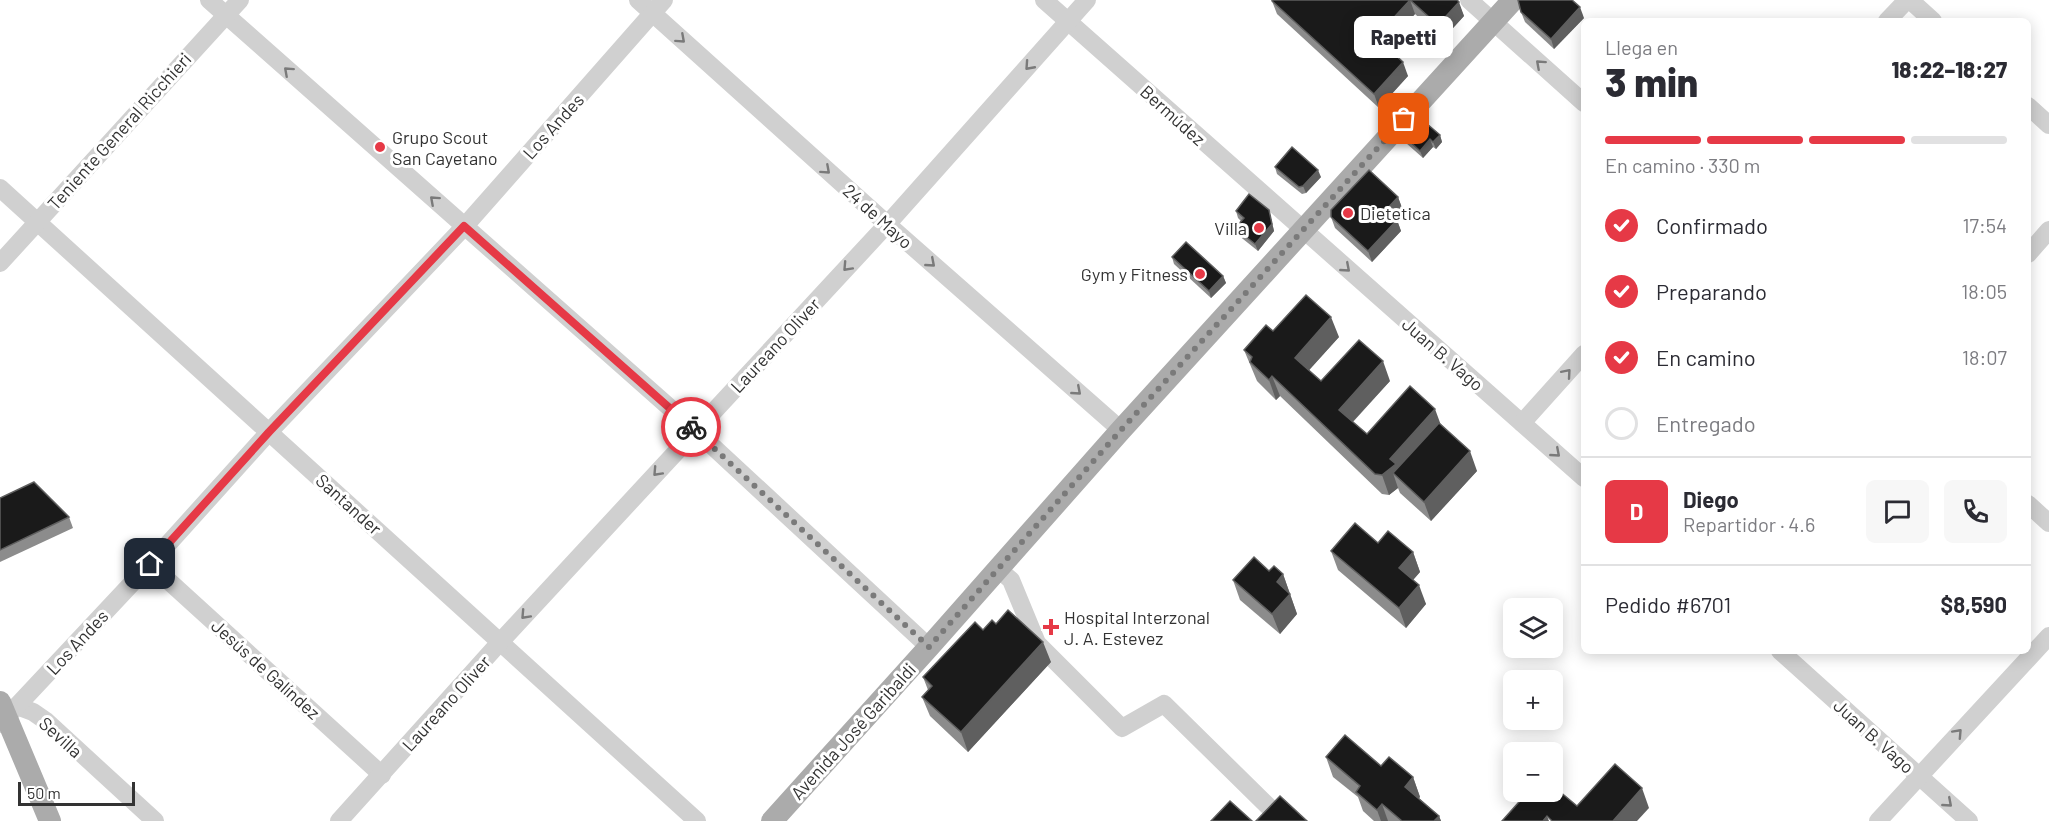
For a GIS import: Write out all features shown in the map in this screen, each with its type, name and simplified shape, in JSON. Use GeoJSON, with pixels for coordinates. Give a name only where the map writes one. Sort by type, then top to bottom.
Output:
{"type":"FeatureCollection","features":[{"type":"Feature","properties":{"kind":"main road","name":"Avenida José Garibaldi"},"geometry":{"type":"LineString","coordinates":[[772,821],[1121,430],[1513,0]]}},
{"type":"Feature","properties":{"kind":"main road"},"geometry":{"type":"LineString","coordinates":[[6,712],[50,821]]}},
{"type":"Feature","properties":{"kind":"street"},"geometry":{"type":"LineString","coordinates":[[209,0],[695,430],[929,647]]}},
{"type":"Feature","properties":{"kind":"street","name":"Teniente General Ricchieri"},"geometry":{"type":"LineString","coordinates":[[0,263],[240,0]]}},
{"type":"Feature","properties":{"kind":"street","name":"24 de Mayo"},"geometry":{"type":"LineString","coordinates":[[638,0],[658,7],[887,224],[1121,430]]}},
{"type":"Feature","properties":{"kind":"street","name":"Bermúdez"},"geometry":{"type":"LineString","coordinates":[[1044,0],[1302,230]]}},
{"type":"Feature","properties":{"kind":"street","name":"Laureano Oliver"},"geometry":{"type":"LineString","coordinates":[[339,821],[501,641],[887,224],[1087,0]]}},
{"type":"Feature","properties":{"kind":"street"},"geometry":{"type":"LineString","coordinates":[[1469,0],[1581,100]]}},
{"type":"Feature","properties":{"kind":"street"},"geometry":{"type":"LineString","coordinates":[[1890,18],[1908,0],[1930,18]]}},
{"type":"Feature","properties":{"kind":"street","name":"Los Andes"},"geometry":{"type":"LineString","coordinates":[[6,712],[150,564],[269,432],[464,226],[658,7]]}},
{"type":"Feature","properties":{"kind":"street"},"geometry":{"type":"LineString","coordinates":[[2031,109],[2049,125]]}},
{"type":"Feature","properties":{"kind":"street","name":"Santander"},"geometry":{"type":"LineString","coordinates":[[0,188],[697,821]]}},
{"type":"Feature","properties":{"kind":"street","name":"Juan B. Vago"},"geometry":{"type":"LineString","coordinates":[[1302,230],[1581,475]]}},
{"type":"Feature","properties":{"kind":"street"},"geometry":{"type":"LineString","coordinates":[[2031,251],[2049,230]]}},
{"type":"Feature","properties":{"kind":"street"},"geometry":{"type":"LineString","coordinates":[[1522,423],[1581,357]]}},
{"type":"Feature","properties":{"kind":"street"},"geometry":{"type":"LineString","coordinates":[[2031,507],[2049,523]]}},
{"type":"Feature","properties":{"kind":"street","name":"Jesús de Galíndez"},"geometry":{"type":"LineString","coordinates":[[150,564],[382,775]]}},
{"type":"Feature","properties":{"kind":"street"},"geometry":{"type":"LineString","coordinates":[[998,569],[1011,580],[1037,643],[1122,728],[1164,704],[1275,813]]}},
{"type":"Feature","properties":{"kind":"street"},"geometry":{"type":"LineString","coordinates":[[1878,821],[2049,636]]}},
{"type":"Feature","properties":{"kind":"street","name":"Juan B. Vago"},"geometry":{"type":"LineString","coordinates":[[1783,654],[1969,821]]}},
{"type":"Feature","properties":{"kind":"street","name":"Sevilla"},"geometry":{"type":"LineString","coordinates":[[6,712],[33,712],[46,721],[155,821]]}},
{"type":"Feature","properties":{"kind":"building"},"geometry":{"type":"Polygon","coordinates":[[[1272,0],[1410,0],[1376,37],[1403,62],[1374,94],[1272,0]]]}},
{"type":"Feature","properties":{"kind":"building"},"geometry":{"type":"Polygon","coordinates":[[[1410,0],[1457,0],[1459,2],[1438,25],[1410,0]]]}},
{"type":"Feature","properties":{"kind":"building"},"geometry":{"type":"Polygon","coordinates":[[[1518,0],[1572,0],[1580,7],[1551,39],[1521,12],[1518,0]]]}},
{"type":"Feature","properties":{"kind":"building"},"geometry":{"type":"Polygon","coordinates":[[[1420,118],[1440,135],[1433,142],[1430,139],[1420,151],[1404,136],[1420,118]]]}},
{"type":"Feature","properties":{"kind":"building"},"geometry":{"type":"Polygon","coordinates":[[[1292,147],[1318,170],[1303,186],[1299,187],[1275,167],[1292,147]]]}},
{"type":"Feature","properties":{"kind":"building"},"geometry":{"type":"Polygon","coordinates":[[[1369,170],[1398,197],[1386,210],[1397,220],[1368,251],[1331,217],[1331,210],[1369,170]]]}},
{"type":"Feature","properties":{"kind":"building","name":"Villa"},"geometry":{"type":"Polygon","coordinates":[[[1249,194],[1269,210],[1272,224],[1255,244],[1235,228],[1244,218],[1236,211],[1249,194]]]}},
{"type":"Feature","properties":{"kind":"building","name":"Gym y Fitness"},"geometry":{"type":"Polygon","coordinates":[[[1186,242],[1223,276],[1209,291],[1172,257],[1186,242]]]}},
{"type":"Feature","properties":{"kind":"building"},"geometry":{"type":"Polygon","coordinates":[[[1306,295],[1331,317],[1295,358],[1321,381],[1359,340],[1383,361],[1339,410],[1367,434],[1410,386],[1435,409],[1390,459],[1396,464],[1382,475],[1375,474],[1272,376],[1269,380],[1250,362],[1252,357],[1244,350],[1266,325],[1273,331],[1306,295]]]}},
{"type":"Feature","properties":{"kind":"building"},"geometry":{"type":"Polygon","coordinates":[[[1439,423],[1470,451],[1424,502],[1393,473],[1439,423]]]}},
{"type":"Feature","properties":{"kind":"building"},"geometry":{"type":"Polygon","coordinates":[[[34,482],[69,517],[0,550],[0,498],[34,482]]]}},
{"type":"Feature","properties":{"kind":"building"},"geometry":{"type":"Polygon","coordinates":[[[1355,523],[1378,543],[1388,531],[1413,552],[1399,568],[1419,585],[1399,608],[1331,551],[1355,523]]]}},
{"type":"Feature","properties":{"kind":"building"},"geometry":{"type":"Polygon","coordinates":[[[1254,557],[1269,571],[1274,566],[1283,574],[1277,582],[1290,594],[1272,614],[1233,580],[1254,557]]]}},
{"type":"Feature","properties":{"kind":"building"},"geometry":{"type":"Polygon","coordinates":[[[1008,610],[1043,642],[961,732],[922,697],[932,686],[923,677],[975,622],[983,630],[992,620],[996,624],[1008,610]]]}},
{"type":"Feature","properties":{"kind":"building"},"geometry":{"type":"Polygon","coordinates":[[[1345,735],[1381,766],[1389,757],[1413,777],[1405,787],[1439,816],[1434,821],[1402,821],[1382,804],[1377,810],[1356,792],[1360,786],[1326,757],[1345,735]]]}},
{"type":"Feature","properties":{"kind":"building"},"geometry":{"type":"Polygon","coordinates":[[[1615,764],[1642,788],[1613,821],[1552,821],[1547,816],[1543,821],[1502,821],[1519,802],[1563,802],[1563,794],[1577,806],[1615,764]]]}},
{"type":"Feature","properties":{"kind":"building"},"geometry":{"type":"Polygon","coordinates":[[[1280,796],[1307,821],[1256,821],[1280,796]]]}},
{"type":"Feature","properties":{"kind":"building"},"geometry":{"type":"Polygon","coordinates":[[[1230,801],[1252,821],[1211,821],[1230,801]]]}},
{"type":"Feature","properties":{"kind":"way so far"},"geometry":{"type":"LineString","coordinates":[[691,427],[929,647],[1121,430],[1404,119]]}},
{"type":"Feature","properties":{"kind":"place","name":"Rapetti"},"geometry":{"type":"Point","coordinates":[1404,119]}},
{"type":"Feature","properties":{"kind":"place","name":"Grupo Scout San Cayetano"},"geometry":{"type":"Point","coordinates":[380,147]}},
{"type":"Feature","properties":{"kind":"place","name":"Dietetica"},"geometry":{"type":"Point","coordinates":[1348,213]}},
{"type":"Feature","properties":{"kind":"place","name":"Villa"},"geometry":{"type":"Point","coordinates":[1259,228]}},
{"type":"Feature","properties":{"kind":"place","name":"Gym y Fitness"},"geometry":{"type":"Point","coordinates":[1200,274]}},
{"type":"Feature","properties":{"kind":"place","name":"Hospital Interzonal J. A. Estevez"},"geometry":{"type":"Point","coordinates":[1051,627]}},
{"type":"Feature","properties":{"kind":"route"},"geometry":{"type":"LineString","coordinates":[[150,564],[269,432],[464,226],[691,427]]}}]}
